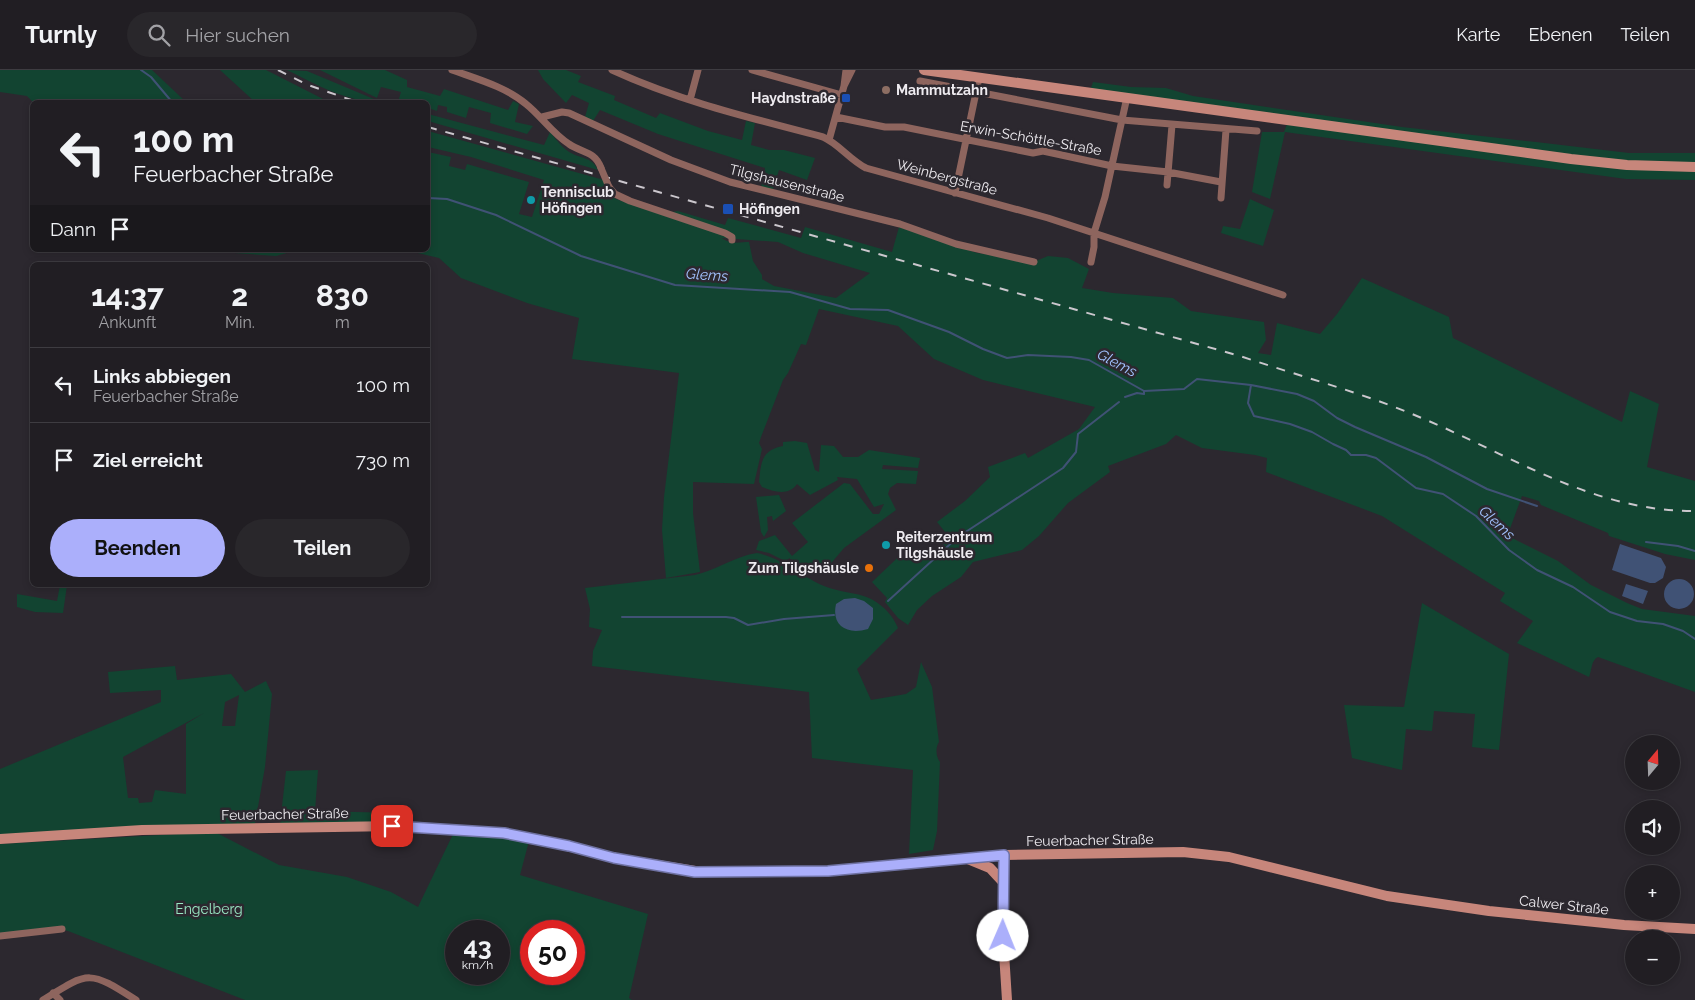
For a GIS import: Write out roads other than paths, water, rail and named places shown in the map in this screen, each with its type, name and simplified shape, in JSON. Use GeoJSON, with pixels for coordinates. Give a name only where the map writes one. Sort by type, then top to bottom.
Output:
{"type":"FeatureCollection","features":[{"type":"Feature","properties":{"kind":"main road"},"geometry":{"type":"LineString","coordinates":[[924,70],[1571,159],[1695,167]]}},
{"type":"Feature","properties":{"kind":"main road","name":"Feuerbacher Straße"},"geometry":{"type":"LineString","coordinates":[[0,838],[142,830],[396,826],[504,833],[569,846],[614,858],[695,872],[828,871],[1004,855],[1183,852],[1229,857],[1388,896],[1489,911]]}},
{"type":"Feature","properties":{"kind":"main road"},"geometry":{"type":"LineString","coordinates":[[1004,855],[1003,945],[1007,1000]]}},
{"type":"Feature","properties":{"kind":"main road"},"geometry":{"type":"LineString","coordinates":[[964,858],[990,868],[1003,882]]}},
{"type":"Feature","properties":{"kind":"main road","name":"Calwer Straße"},"geometry":{"type":"LineString","coordinates":[[1489,911],[1624,925],[1695,929]]}},
{"type":"Feature","properties":{"kind":"street"},"geometry":{"type":"LineString","coordinates":[[453,70],[508,92],[526,103],[568,144],[589,152],[595,157],[602,168],[609,187],[615,194],[630,201],[717,230],[732,237],[732,240]]}},
{"type":"Feature","properties":{"kind":"street","name":"Weinbergstraße"},"geometry":{"type":"LineString","coordinates":[[612,70],[643,84],[716,109],[829,140],[854,162],[866,168],[1048,218],[1283,295]]}},
{"type":"Feature","properties":{"kind":"street"},"geometry":{"type":"LineString","coordinates":[[690,100],[698,70]]}},
{"type":"Feature","properties":{"kind":"street"},"geometry":{"type":"LineString","coordinates":[[752,70],[842,95]]}},
{"type":"Feature","properties":{"kind":"street"},"geometry":{"type":"LineString","coordinates":[[829,140],[842,95],[846,70]]}},
{"type":"Feature","properties":{"kind":"street"},"geometry":{"type":"LineString","coordinates":[[844,86],[852,70]]}},
{"type":"Feature","properties":{"kind":"street"},"geometry":{"type":"LineString","coordinates":[[955,193],[979,78]]}},
{"type":"Feature","properties":{"kind":"street"},"geometry":{"type":"LineString","coordinates":[[920,81],[1122,120],[1226,130],[1257,131]]}},
{"type":"Feature","properties":{"kind":"street"},"geometry":{"type":"LineString","coordinates":[[1091,262],[1094,233],[1112,166],[1127,97]]}},
{"type":"Feature","properties":{"kind":"street","name":"Tilgshausenstraße"},"geometry":{"type":"LineString","coordinates":[[542,117],[562,112],[569,113],[671,160],[730,182],[900,224],[956,244],[1034,262]]}},
{"type":"Feature","properties":{"kind":"street","name":"Erwin-Schöttle-Straße"},"geometry":{"type":"LineString","coordinates":[[836,117],[885,127],[904,127],[1033,153],[1043,151],[1112,166],[1168,172],[1221,182]]}},
{"type":"Feature","properties":{"kind":"street"},"geometry":{"type":"LineString","coordinates":[[1167,185],[1172,125]]}},
{"type":"Feature","properties":{"kind":"street"},"geometry":{"type":"LineString","coordinates":[[1221,198],[1226,130]]}},
{"type":"Feature","properties":{"kind":"street"},"geometry":{"type":"LineString","coordinates":[[0,936],[62,929]]}},
{"type":"Feature","properties":{"kind":"street"},"geometry":{"type":"LineString","coordinates":[[42,1000],[80,978],[91,976],[111,984],[136,1000]]}},
{"type":"Feature","properties":{"kind":"street"},"geometry":{"type":"LineString","coordinates":[[53,993],[60,1000]]}},
{"type":"Feature","properties":{"kind":"water"},"geometry":{"type":"Polygon","coordinates":[[[1620,544],[1661,558],[1666,567],[1663,578],[1655,583],[1650,583],[1612,570],[1620,544]]]}},
{"type":"Feature","properties":{"kind":"water"},"geometry":{"type":"Polygon","coordinates":[[[1679,579],[1685,580],[1693,588],[1693,600],[1685,608],[1679,609],[1673,608],[1665,600],[1664,594],[1665,588],[1673,580],[1679,579]]]}},
{"type":"Feature","properties":{"kind":"water"},"geometry":{"type":"Polygon","coordinates":[[[1626,584],[1648,591],[1643,604],[1622,596],[1626,584]]]}},
{"type":"Feature","properties":{"kind":"water"},"geometry":{"type":"Polygon","coordinates":[[[855,598],[864,601],[873,608],[873,619],[868,629],[861,631],[848,630],[839,624],[836,618],[836,604],[844,599],[855,598]]]}},
{"type":"Feature","properties":{"kind":"waterway","name":"Glems"},"geometry":{"type":"LineString","coordinates":[[141,70],[151,77],[170,100]]}},
{"type":"Feature","properties":{"kind":"waterway","name":"Glems"},"geometry":{"type":"LineString","coordinates":[[430,198],[447,199],[496,215],[581,256],[675,285],[790,292],[850,309],[888,310],[949,332],[983,349],[1007,358],[1028,355],[1071,357],[1089,360],[1144,391],[1184,389],[1197,379],[1251,385],[1248,403],[1254,416],[1290,424],[1312,432],[1346,450],[1351,455],[1366,455],[1376,458],[1416,488],[1443,494],[1476,516],[1509,550],[1537,570],[1573,587],[1610,612],[1637,621],[1663,624],[1683,631],[1695,639]]}},
{"type":"Feature","properties":{"kind":"waterway"},"geometry":{"type":"LineString","coordinates":[[1251,385],[1297,394],[1314,401],[1337,418],[1355,427],[1426,457],[1487,489],[1537,506]]}},
{"type":"Feature","properties":{"kind":"waterway"},"geometry":{"type":"LineString","coordinates":[[1125,397],[1137,393],[1144,394],[1144,391]]}},
{"type":"Feature","properties":{"kind":"waterway"},"geometry":{"type":"LineString","coordinates":[[888,601],[958,537],[1063,468],[1076,452],[1078,434],[1119,402]]}},
{"type":"Feature","properties":{"kind":"waterway"},"geometry":{"type":"LineString","coordinates":[[1646,542],[1678,546],[1695,551]]}},
{"type":"Feature","properties":{"kind":"waterway"},"geometry":{"type":"LineString","coordinates":[[622,617],[726,617],[734,618],[748,625],[784,619],[834,615]]}},
{"type":"Feature","properties":{"kind":"railway"},"geometry":{"type":"LineString","coordinates":[[278,70],[308,85],[351,100]]}},
{"type":"Feature","properties":{"kind":"railway"},"geometry":{"type":"LineString","coordinates":[[430,128],[1240,356],[1356,393],[1401,410],[1522,465],[1589,492],[1623,502],[1658,509],[1695,511]]}},
{"type":"Feature","properties":{"kind":"place","name":"Mammutzahn"},"geometry":{"type":"Point","coordinates":[886,90]}},
{"type":"Feature","properties":{"kind":"place","name":"Haydnstraße"},"geometry":{"type":"Point","coordinates":[846,98]}},
{"type":"Feature","properties":{"kind":"place","name":"Tennisclub Höfingen"},"geometry":{"type":"Point","coordinates":[531,200]}},
{"type":"Feature","properties":{"kind":"place","name":"Höfingen"},"geometry":{"type":"Point","coordinates":[728,209]}},
{"type":"Feature","properties":{"kind":"place","name":"Reiterzentrum Tilgshäusle"},"geometry":{"type":"Point","coordinates":[886,545]}},
{"type":"Feature","properties":{"kind":"place","name":"Zum Tilgshäusle"},"geometry":{"type":"Point","coordinates":[869,568]}},
{"type":"Feature","properties":{"kind":"park label","name":"Engelberg"},"geometry":{"type":"Point","coordinates":[209,909]}}]}
